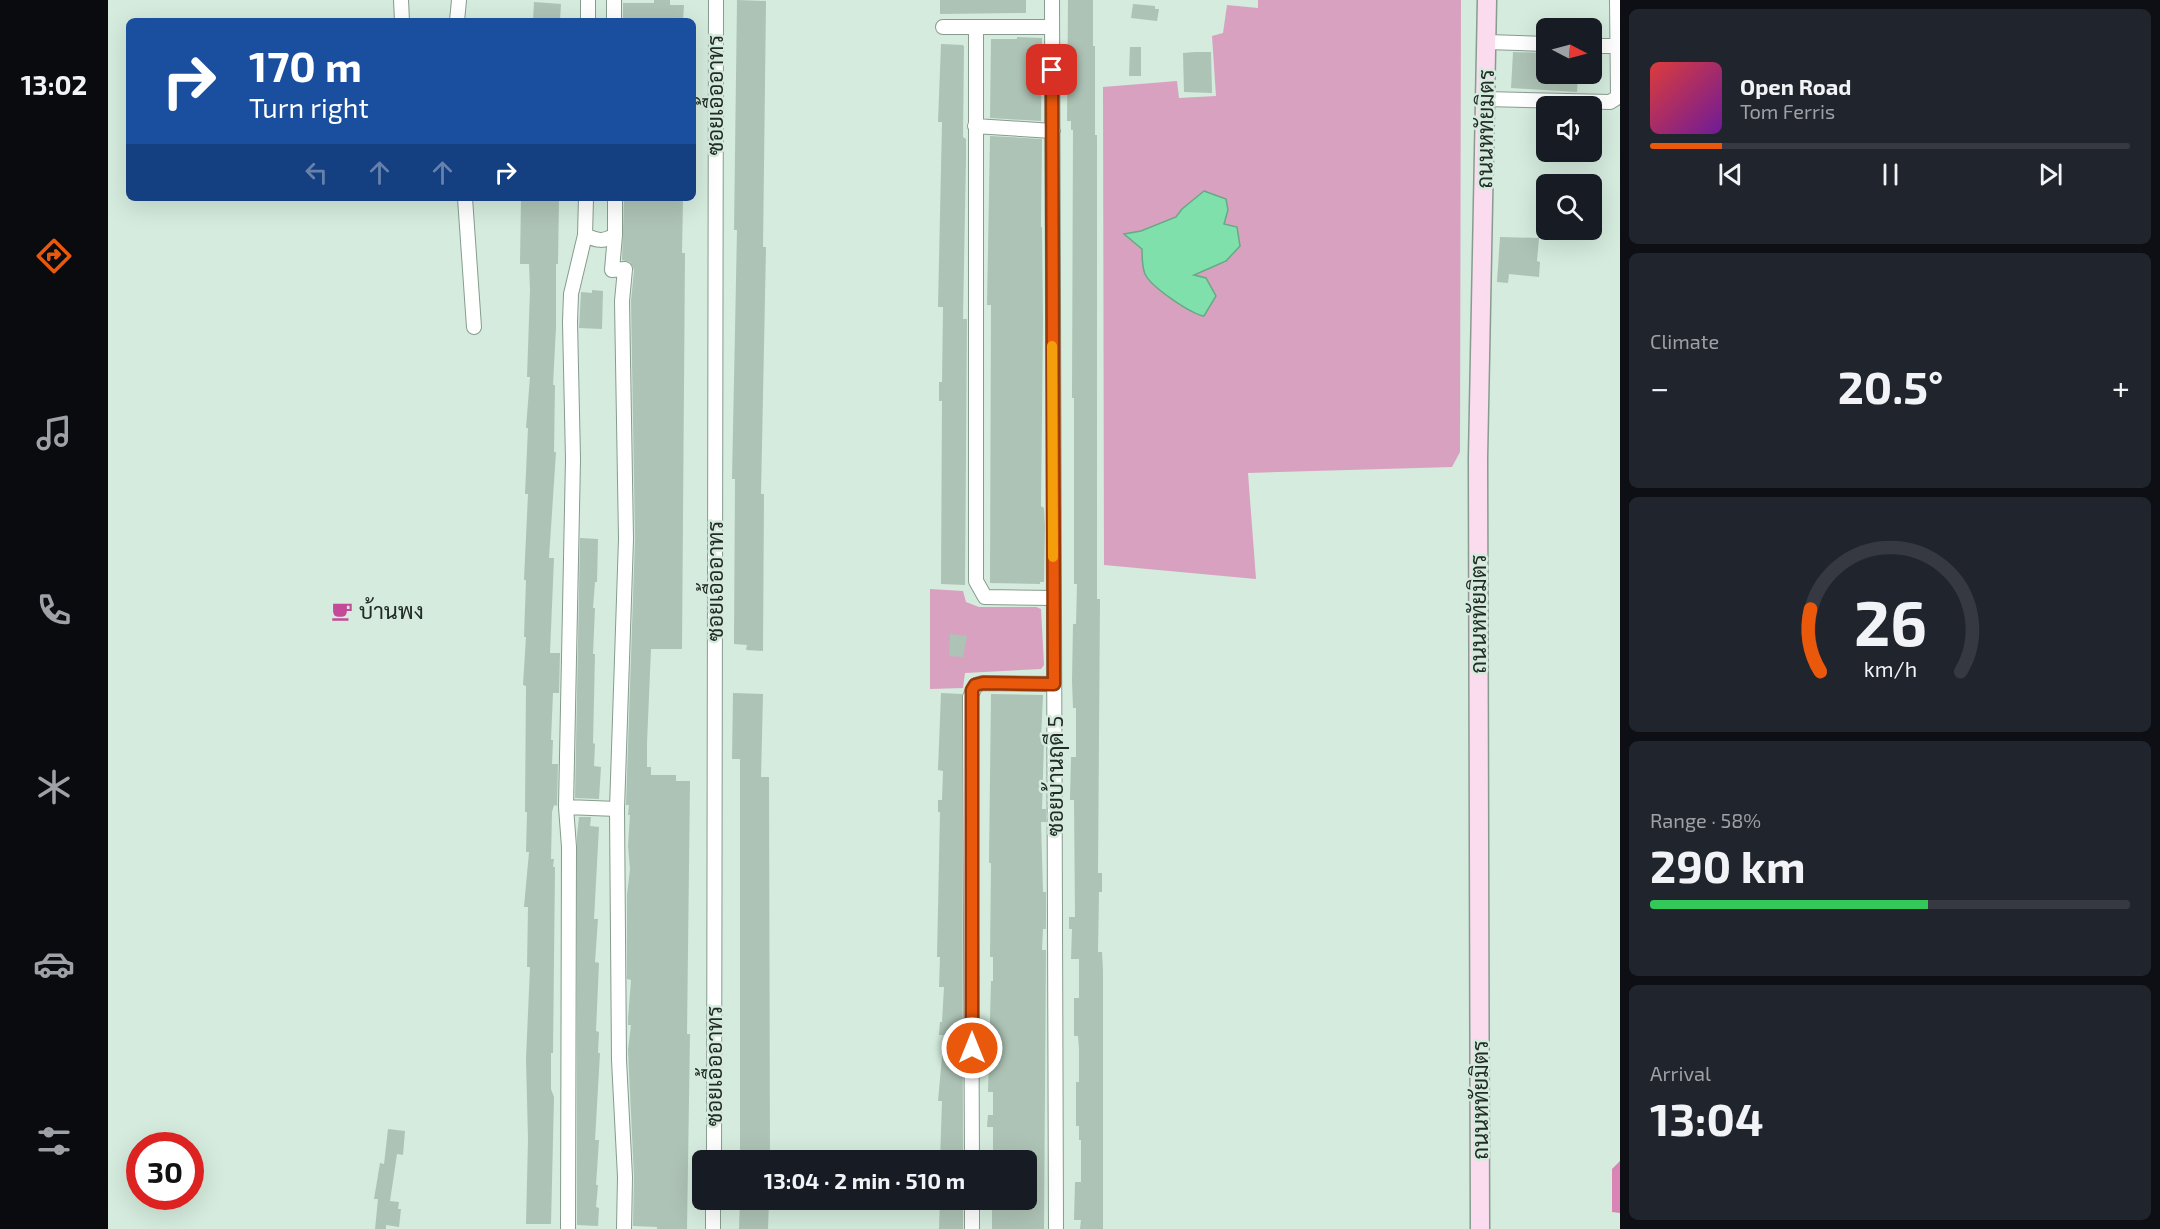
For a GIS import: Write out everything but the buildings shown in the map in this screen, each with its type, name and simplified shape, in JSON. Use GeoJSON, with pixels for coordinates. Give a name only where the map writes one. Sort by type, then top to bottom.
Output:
{"type":"FeatureCollection","features":[{"type":"Feature","properties":{"kind":"street"},"geometry":{"type":"LineString","coordinates":[[401,0],[402,18]]}},
{"type":"Feature","properties":{"kind":"street"},"geometry":{"type":"LineString","coordinates":[[457,18],[459,0]]}},
{"type":"Feature","properties":{"kind":"street"},"geometry":{"type":"LineString","coordinates":[[588,0],[588,18]]}},
{"type":"Feature","properties":{"kind":"street"},"geometry":{"type":"LineString","coordinates":[[614,18],[615,0]]}},
{"type":"Feature","properties":{"kind":"street","name":"ซอยเอื้ออาทร"},"geometry":{"type":"LineString","coordinates":[[714,1150],[716,0]]}},
{"type":"Feature","properties":{"kind":"street","name":"ซอยบ้านฤดี 5"},"geometry":{"type":"LineString","coordinates":[[1052,0],[1056,1229]]}},
{"type":"Feature","properties":{"kind":"street","name":"ถนนหทัยมิตร"},"geometry":{"type":"LineString","coordinates":[[1480,1229],[1478,458],[1487,0]]}},
{"type":"Feature","properties":{"kind":"street"},"geometry":{"type":"LineString","coordinates":[[1485,99],[1610,102],[1618,97],[1617,0]]}},
{"type":"Feature","properties":{"kind":"street"},"geometry":{"type":"LineString","coordinates":[[944,27],[1052,27]]}},
{"type":"Feature","properties":{"kind":"street"},"geometry":{"type":"LineString","coordinates":[[976,27],[976,581],[986,597],[1053,598]]}},
{"type":"Feature","properties":{"kind":"street"},"geometry":{"type":"LineString","coordinates":[[1486,42],[1536,44]]}},
{"type":"Feature","properties":{"kind":"street"},"geometry":{"type":"LineString","coordinates":[[1602,45],[1618,46]]}},
{"type":"Feature","properties":{"kind":"street"},"geometry":{"type":"LineString","coordinates":[[975,126],[1053,131]]}},
{"type":"Feature","properties":{"kind":"street"},"geometry":{"type":"LineString","coordinates":[[465,201],[474,327]]}},
{"type":"Feature","properties":{"kind":"street"},"geometry":{"type":"LineString","coordinates":[[568,1229],[569,847],[566,807],[573,459],[570,322],[571,294],[585,235],[585,201]]}},
{"type":"Feature","properties":{"kind":"street"},"geometry":{"type":"LineString","coordinates":[[615,201],[612,270],[625,268],[622,301],[626,539],[617,809],[619,1060],[625,1177],[624,1229]]}},
{"type":"Feature","properties":{"kind":"street"},"geometry":{"type":"LineString","coordinates":[[585,235],[596,241],[607,240],[615,235]]}},
{"type":"Feature","properties":{"kind":"street"},"geometry":{"type":"LineString","coordinates":[[972,1150],[970,697],[975,685],[983,683],[1054,684]]}},
{"type":"Feature","properties":{"kind":"street"},"geometry":{"type":"LineString","coordinates":[[566,807],[617,809]]}},
{"type":"Feature","properties":{"kind":"street"},"geometry":{"type":"LineString","coordinates":[[713,1210],[713,1229]]}},
{"type":"Feature","properties":{"kind":"street"},"geometry":{"type":"LineString","coordinates":[[972,1210],[972,1229]]}},
{"type":"Feature","properties":{"kind":"shaded area"},"geometry":{"type":"Polygon","coordinates":[[[1258,0],[1461,0],[1460,452],[1452,467],[1248,473],[1256,579],[1104,565],[1103,87],[1177,81],[1179,98],[1216,96],[1212,36],[1223,33],[1227,5],[1258,8],[1258,0]],[[1204,191],[1176,217],[1141,231],[1125,234],[1142,249],[1147,275],[1153,285],[1175,300],[1193,275],[1226,262],[1223,224],[1228,210],[1204,191]]]}},
{"type":"Feature","properties":{"kind":"shaded area"},"geometry":{"type":"Polygon","coordinates":[[[1204,191],[1226,199],[1228,210],[1224,224],[1237,227],[1240,246],[1226,261],[1194,275],[1206,278],[1216,296],[1204,316],[1172,299],[1155,286],[1145,274],[1142,249],[1124,234],[1141,231],[1176,217],[1204,191]]]}},
{"type":"Feature","properties":{"kind":"shaded area"},"geometry":{"type":"Polygon","coordinates":[[[930,589],[963,591],[966,602],[979,607],[1036,607],[1041,609],[1044,665],[1041,669],[965,673],[963,688],[930,689],[930,589]]]}},
{"type":"Feature","properties":{"kind":"shaded area"},"geometry":{"type":"Polygon","coordinates":[[[1620,1161],[1620,1213],[1612,1212],[1612,1169],[1620,1161]]]}},
{"type":"Feature","properties":{"kind":"slow traffic"},"geometry":{"type":"LineString","coordinates":[[1052,346],[1053,557]]}},
{"type":"Feature","properties":{"kind":"place","name":"บ้านพง"},"geometry":{"type":"Point","coordinates":[342,611]}},
{"type":"Feature","properties":{"kind":"route"},"geometry":{"type":"LineString","coordinates":[[972,1048],[970,697],[975,685],[983,683],[1054,684],[1052,70]]}}]}
